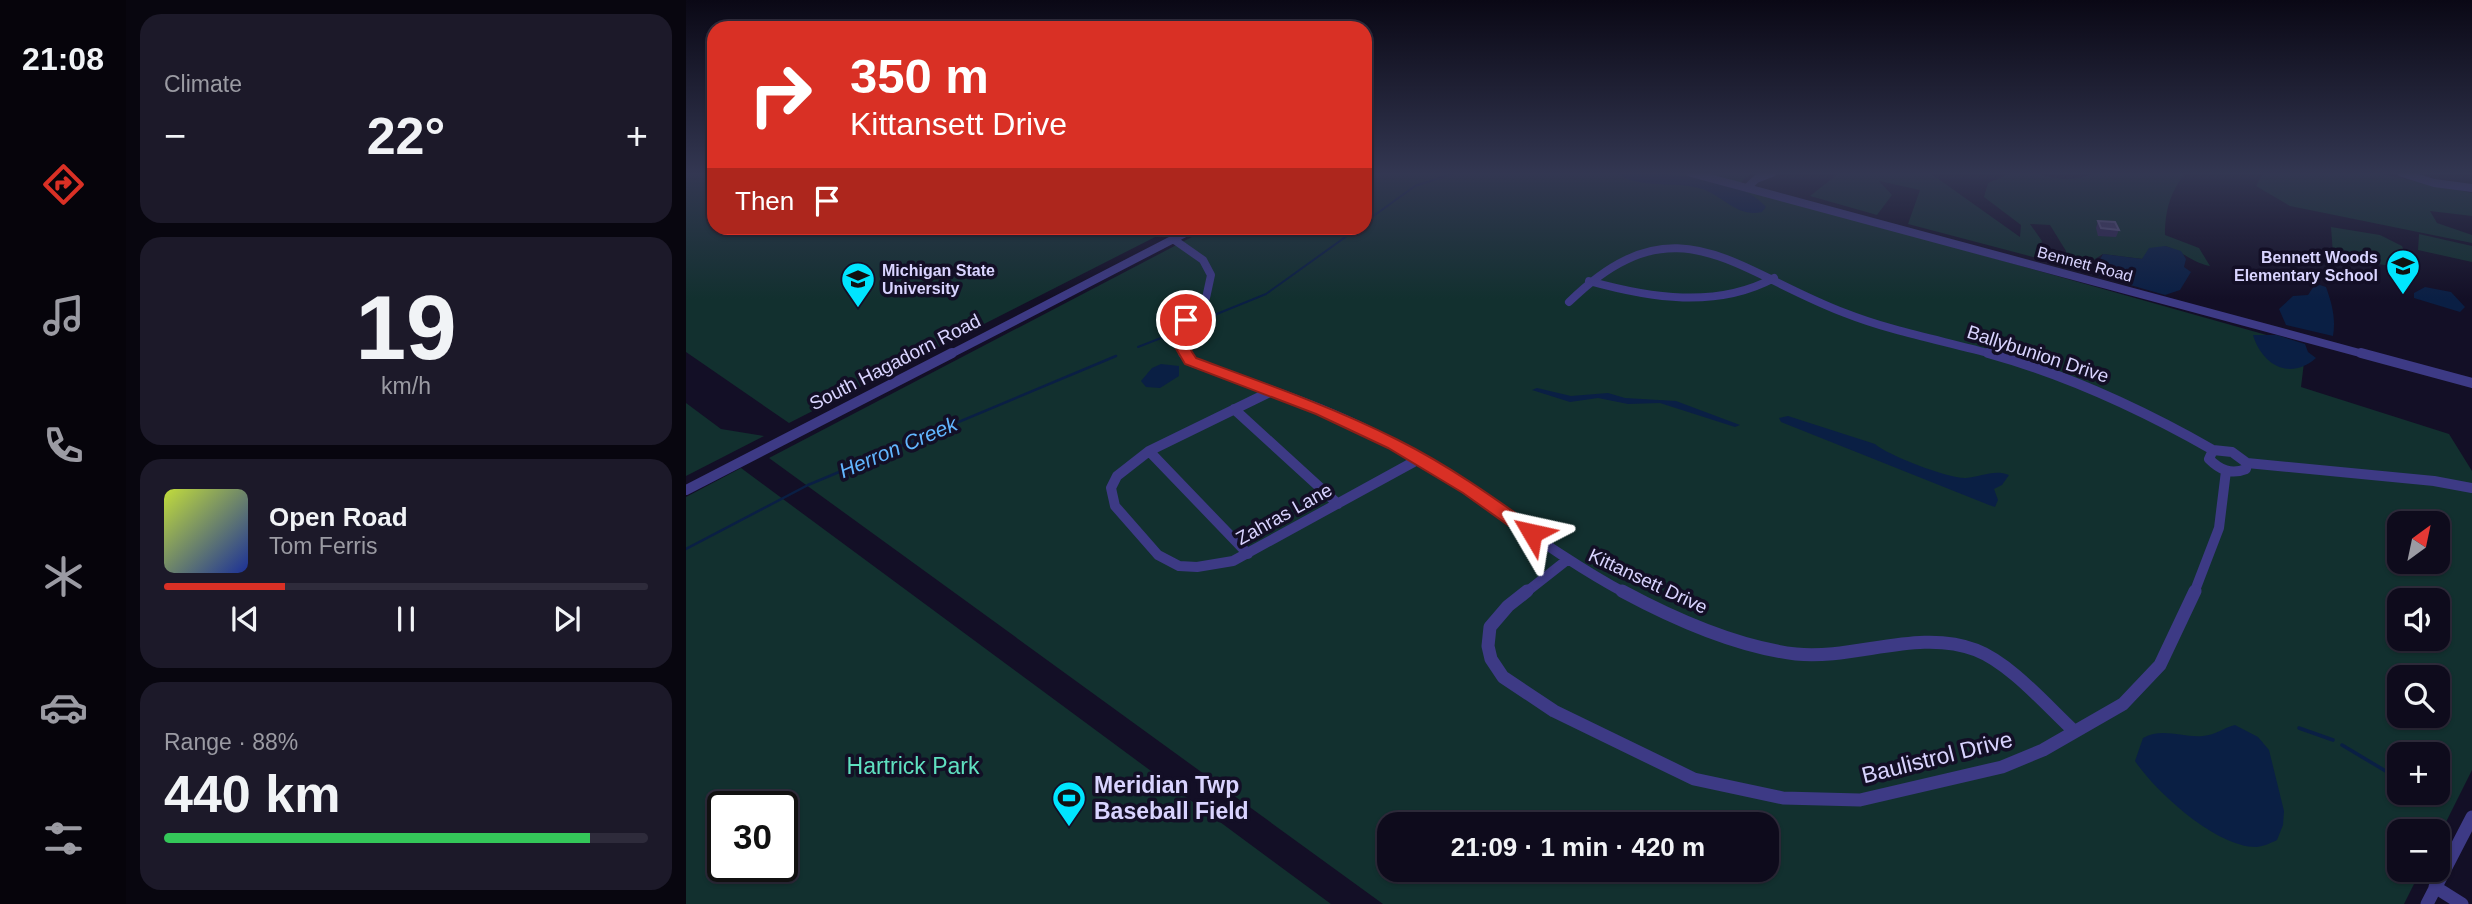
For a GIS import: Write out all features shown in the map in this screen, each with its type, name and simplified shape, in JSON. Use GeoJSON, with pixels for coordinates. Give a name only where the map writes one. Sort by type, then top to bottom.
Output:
{"type":"FeatureCollection","features":[{"type":"Feature","properties":{"kind":"street","name":"Bennett Road"},"geometry":{"type":"LineString","coordinates":[[1847,215],[2472,383]]}},
{"type":"Feature","properties":{"kind":"street","name":"South Hagadorn Road"},"geometry":{"type":"LineString","coordinates":[[686,490],[1181,235]]}},
{"type":"Feature","properties":{"kind":"street","name":"Kittansett Drive"},"geometry":{"type":"LineString","coordinates":[[1169,241],[1192,252],[1210,265],[1212,277],[1209,294],[1178,334],[1183,353],[1190,361],[1208,370],[1322,410],[1419,459],[1514,520],[1567,561],[1633,597],[1693,623],[1742,642],[1797,654],[1842,653],[1927,642],[1974,649],[1994,659],[2074,731]]}},
{"type":"Feature","properties":{"kind":"street","name":"Ballybunion Drive"},"geometry":{"type":"LineString","coordinates":[[1569,302],[1613,262],[1639,252],[1666,248],[1721,256],[1774,278],[1842,312],[2060,375],[2122,401],[2213,450],[2234,453],[2247,463]]}},
{"type":"Feature","properties":{"kind":"street"},"geometry":{"type":"LineString","coordinates":[[1590,281],[1614,289],[1701,297],[1732,296],[1774,278]]}},
{"type":"Feature","properties":{"kind":"street"},"geometry":{"type":"LineString","coordinates":[[1248,554],[1149,451],[1272,391]]}},
{"type":"Feature","properties":{"kind":"street"},"geometry":{"type":"LineString","coordinates":[[1234,409],[1338,504]]}},
{"type":"Feature","properties":{"kind":"street"},"geometry":{"type":"LineString","coordinates":[[2213,450],[2208,455],[2211,461],[2226,471],[2242,472],[2247,463],[2434,481],[2472,488]]}},
{"type":"Feature","properties":{"kind":"street","name":"Zahras Lane"},"geometry":{"type":"LineString","coordinates":[[1149,451],[1117,476],[1111,488],[1115,506],[1158,555],[1179,566],[1197,567],[1233,561],[1248,554],[1419,459]]}},
{"type":"Feature","properties":{"kind":"street","name":"Baulistrol Drive"},"geometry":{"type":"LineString","coordinates":[[1567,561],[1508,606],[1490,628],[1488,646],[1491,659],[1503,677],[1553,711],[1649,760],[1694,779],[1783,798],[1860,800],[2002,767],[2043,750],[2123,704],[2160,666],[2190,604],[2219,528],[2226,471]]}},
{"type":"Feature","properties":{"kind":"street"},"geometry":{"type":"LineString","coordinates":[[2429,903],[2472,817]]}},
{"type":"Feature","properties":{"kind":"street"},"geometry":{"type":"LineString","coordinates":[[2435,887],[2462,904]]}},
{"type":"Feature","properties":{"kind":"green space","name":"Michigan State University"},"geometry":{"type":"Polygon","coordinates":[[[686,215],[707,215],[707,235],[1159,235],[789,423],[686,352],[686,215]]]}},
{"type":"Feature","properties":{"kind":"green space"},"geometry":{"type":"Polygon","coordinates":[[[1372,215],[1841,215],[2306,346],[2301,387],[2449,434],[2472,471],[2472,770],[2448,819],[2387,819],[2387,882],[2415,882],[2404,904],[1383,904],[769,458],[1196,235],[1372,235],[1372,215]]]}},
{"type":"Feature","properties":{"kind":"green space"},"geometry":{"type":"Polygon","coordinates":[[[1911,215],[1989,215],[2020,237],[2021,225],[2008,215],[2167,215],[2165,235],[2199,248],[2210,266],[2165,246],[2142,259],[2103,254],[2079,269],[2064,265],[2066,251],[2050,225],[2030,224],[2042,241],[2037,258],[1908,224],[1911,215]]]}},
{"type":"Feature","properties":{"kind":"green space"},"geometry":{"type":"Polygon","coordinates":[[[2335,215],[2432,215],[2437,223],[2472,235],[2472,243],[2335,215]]]}},
{"type":"Feature","properties":{"kind":"green space"},"geometry":{"type":"Polygon","coordinates":[[[2331,227],[2380,235],[2402,246],[2412,269],[2343,259],[2333,254],[2331,227]]]}},
{"type":"Feature","properties":{"kind":"green space"},"geometry":{"type":"Polygon","coordinates":[[[2419,234],[2472,246],[2472,262],[2418,250],[2419,234]]]}},
{"type":"Feature","properties":{"kind":"green space"},"geometry":{"type":"Polygon","coordinates":[[[686,403],[721,429],[764,436],[686,476],[686,403]]]}},
{"type":"Feature","properties":{"kind":"green space","name":"Hartrick Park"},"geometry":{"type":"Polygon","coordinates":[[[741,468],[1331,904],[686,904],[686,497],[741,468]]]}},
{"type":"Feature","properties":{"kind":"water"},"geometry":{"type":"Polygon","coordinates":[[[2165,246],[2181,251],[2186,259],[2184,267],[2191,272],[2180,290],[2165,295],[2092,274],[2103,254],[2142,259],[2149,248],[2165,246]]]}},
{"type":"Feature","properties":{"kind":"water"},"geometry":{"type":"Polygon","coordinates":[[[2314,286],[2326,287],[2332,305],[2333,336],[2286,325],[2279,309],[2293,296],[2308,295],[2314,286]]]}},
{"type":"Feature","properties":{"kind":"water"},"geometry":{"type":"Polygon","coordinates":[[[2425,287],[2451,292],[2465,307],[2460,312],[2414,298],[2414,293],[2425,287]]]}},
{"type":"Feature","properties":{"kind":"water"},"geometry":{"type":"Polygon","coordinates":[[[2253,335],[2277,335],[2305,344],[2308,352],[2316,358],[2296,368],[2278,366],[2263,354],[2253,335]]]}},
{"type":"Feature","properties":{"kind":"water"},"geometry":{"type":"Polygon","coordinates":[[[1161,364],[1179,366],[1179,376],[1160,388],[1146,387],[1141,381],[1152,368],[1161,364]]]}},
{"type":"Feature","properties":{"kind":"water"},"geometry":{"type":"Polygon","coordinates":[[[1537,388],[1571,396],[1608,393],[1625,398],[1676,401],[1740,425],[1735,427],[1660,403],[1628,404],[1598,398],[1570,402],[1532,390],[1537,388]]]}},
{"type":"Feature","properties":{"kind":"water"},"geometry":{"type":"Polygon","coordinates":[[[1788,416],[1875,444],[1905,460],[1946,475],[1966,478],[1993,473],[2009,475],[2002,485],[1994,489],[1998,500],[1995,507],[1781,422],[1779,418],[1788,416]]]}},
{"type":"Feature","properties":{"kind":"water"},"geometry":{"type":"Polygon","coordinates":[[[2235,725],[2258,737],[2269,750],[2284,811],[2283,825],[2277,840],[2256,847],[2240,845],[2223,838],[2188,816],[2157,788],[2135,761],[2143,738],[2150,735],[2165,733],[2203,736],[2235,725]]]}},
{"type":"Feature","properties":{"kind":"building"},"geometry":{"type":"Polygon","coordinates":[[[2098,221],[2115,222],[2119,230],[2101,228],[2098,221]]]}},
{"type":"Feature","properties":{"kind":"waterway","name":"Herron Creek"},"geometry":{"type":"LineString","coordinates":[[1202,320],[1266,294],[1348,235]]}},
{"type":"Feature","properties":{"kind":"waterway","name":"Herron Creek"},"geometry":{"type":"LineString","coordinates":[[1138,347],[1166,336]]}},
{"type":"Feature","properties":{"kind":"waterway","name":"Herron Creek"},"geometry":{"type":"LineString","coordinates":[[686,549],[808,485],[1116,356]]}},
{"type":"Feature","properties":{"kind":"waterway"},"geometry":{"type":"LineString","coordinates":[[2299,728],[2333,740]]}},
{"type":"Feature","properties":{"kind":"waterway"},"geometry":{"type":"LineString","coordinates":[[2342,745],[2387,772]]}},
{"type":"Feature","properties":{"kind":"place","name":"Bennett Woods Elementary School"},"geometry":{"type":"Point","coordinates":[2403,296]}},
{"type":"Feature","properties":{"kind":"place","name":"Michigan State University"},"geometry":{"type":"Point","coordinates":[858,309]}},
{"type":"Feature","properties":{"kind":"place","name":"Meridian Twp Baseball Field"},"geometry":{"type":"Point","coordinates":[1069,828]}},
{"type":"Feature","properties":{"kind":"route"},"geometry":{"type":"LineString","coordinates":[[1186,320],[1178,334],[1183,353],[1190,361],[1208,370],[1322,410],[1394,444],[1469,489],[1532,533]]}}]}
